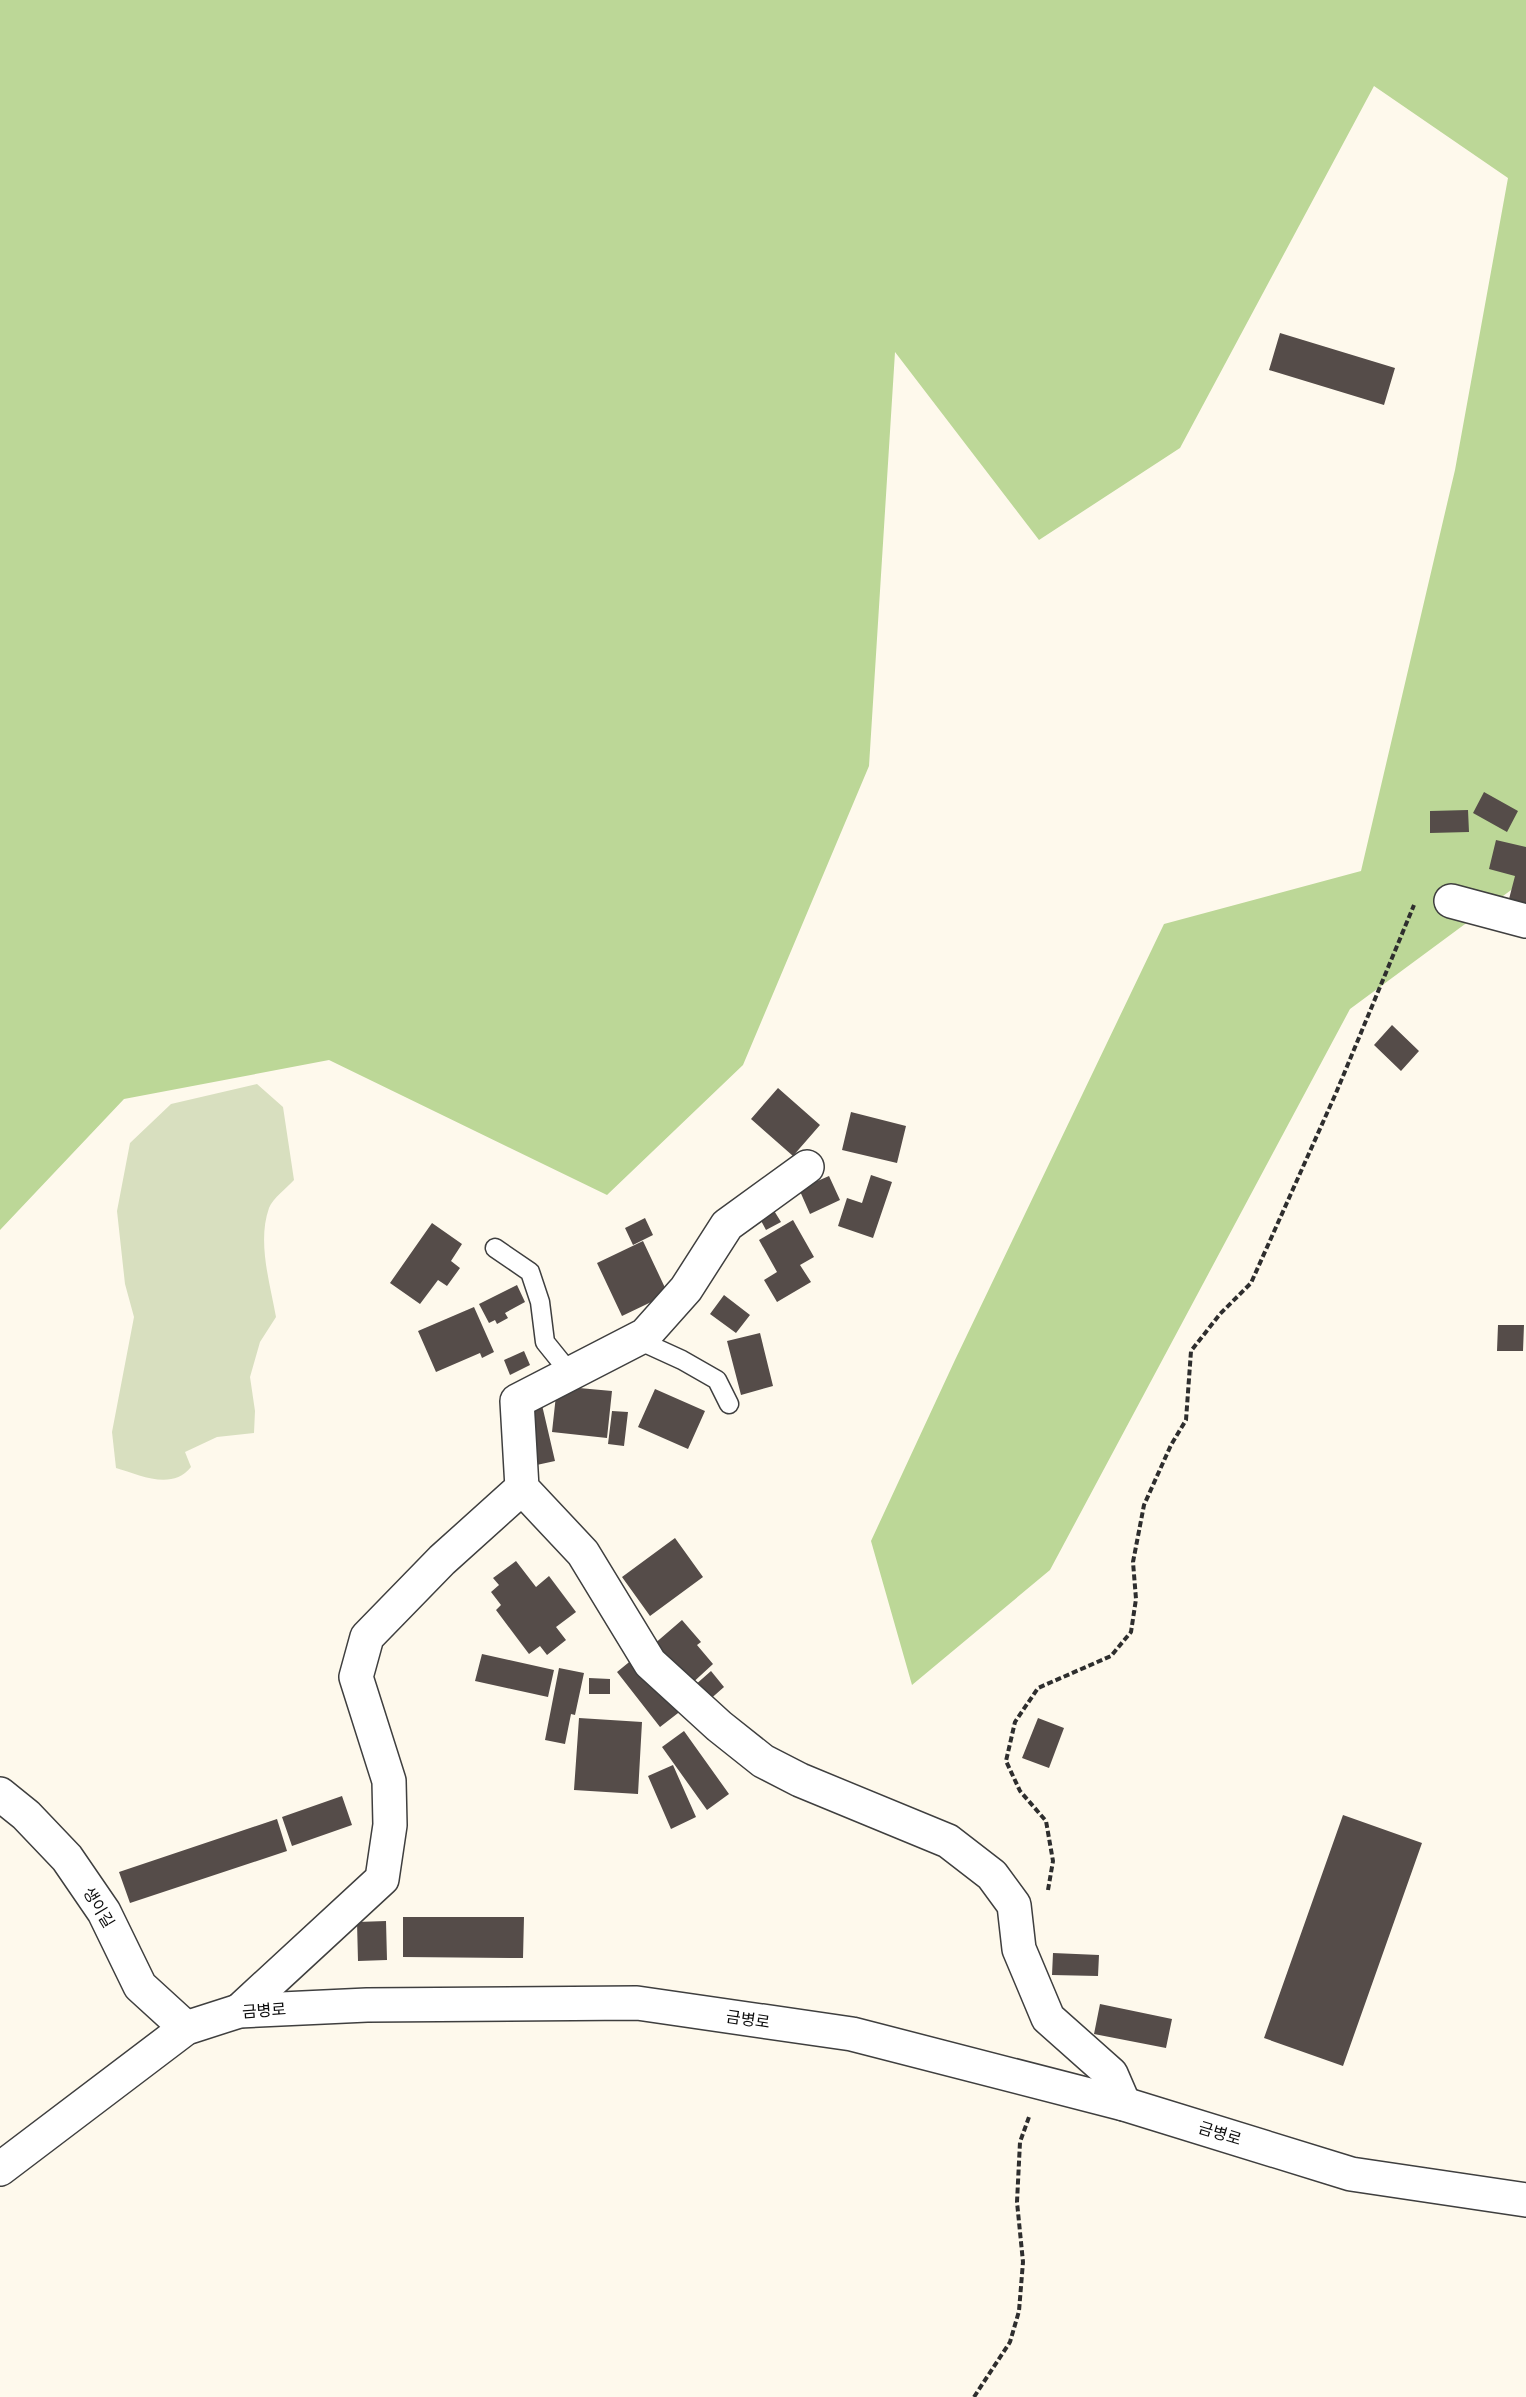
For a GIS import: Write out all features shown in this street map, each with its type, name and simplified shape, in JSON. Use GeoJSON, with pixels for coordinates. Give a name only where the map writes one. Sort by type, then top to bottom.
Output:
{"type":"FeatureCollection","features":[{"type":"Feature","properties":{"kind":"street"},"geometry":{"type":"LineString","coordinates":[[1451,901],[1526,921]]}},
{"type":"Feature","properties":{"kind":"street"},"geometry":{"type":"LineString","coordinates":[[807,1167],[727,1225],[686,1289],[645,1335],[518,1401],[522,1488],[583,1553],[650,1663],[719,1726],[763,1761],[800,1780],[948,1841],[992,1875],[1014,1905],[1019,1949],[1048,2018],[1111,2074],[1124,2104]]}},
{"type":"Feature","properties":{"kind":"street"},"geometry":{"type":"LineString","coordinates":[[239,2011],[382,1879],[390,1825],[389,1781],[356,1677],[367,1637],[442,1560],[522,1488]]}},
{"type":"Feature","properties":{"kind":"street","name":"생이길"},"geometry":{"type":"LineString","coordinates":[[0,1794],[26,1815],[67,1858],[104,1912],[140,1986],[186,2028]]}},
{"type":"Feature","properties":{"kind":"street","name":"금병로"},"geometry":{"type":"LineString","coordinates":[[0,2169],[186,2028],[239,2011],[367,2005],[637,2003],[852,2034],[1124,2104],[1351,2174],[1526,2200]]}},
{"type":"Feature","properties":{"kind":"lane"},"geometry":{"type":"LineString","coordinates":[[495,1248],[530,1272],[540,1302],[544,1342],[570,1373]]}},
{"type":"Feature","properties":{"kind":"lane"},"geometry":{"type":"LineString","coordinates":[[636,1339],[682,1360],[717,1380],[729,1404]]}},
{"type":"Feature","properties":{"kind":"path"},"geometry":{"type":"LineString","coordinates":[[1047,1892],[1053,1861],[1046,1821],[1020,1791],[1006,1761],[1015,1722],[1038,1688],[1111,1656],[1131,1632],[1136,1599],[1133,1562],[1144,1505],[1171,1445],[1186,1420],[1191,1351],[1220,1314],[1251,1283],[1335,1094],[1419,894],[1451,901]]}},
{"type":"Feature","properties":{"kind":"path"},"geometry":{"type":"LineString","coordinates":[[974,2397],[1010,2342],[1020,2311],[1023,2262],[1017,2202],[1020,2142],[1042,2082]]}},
{"type":"Feature","properties":{"kind":"green space"},"geometry":{"type":"Polygon","coordinates":[[[0,0],[1526,0],[1526,879],[1350,1009],[1050,1570],[912,1685],[871,1541],[1164,924],[1361,871],[1455,470],[1508,178],[1374,86],[1180,448],[1039,540],[895,352],[869,766],[743,1065],[607,1195],[329,1060],[124,1099],[0,1230],[0,0]]]}},
{"type":"Feature","properties":{"kind":"green space"},"geometry":{"type":"Polygon","coordinates":[[[257,1084],[283,1107],[294,1180],[271,1204],[266,1221],[264,1248],[276,1317],[260,1342],[250,1377],[255,1411],[254,1433],[217,1437],[185,1452],[191,1467],[175,1478],[155,1479],[116,1468],[112,1432],[134,1317],[125,1284],[117,1211],[130,1143],[171,1104],[257,1084]]]}},
{"type":"Feature","properties":{"kind":"building"},"geometry":{"type":"Polygon","coordinates":[[[1280,333],[1395,368],[1384,405],[1269,370],[1280,333]]]}},
{"type":"Feature","properties":{"kind":"building"},"geometry":{"type":"Polygon","coordinates":[[[1484,792],[1518,811],[1507,832],[1473,813],[1484,792]]]}},
{"type":"Feature","properties":{"kind":"building"},"geometry":{"type":"Polygon","coordinates":[[[1468,810],[1469,832],[1430,833],[1430,811],[1468,810]]]}},
{"type":"Feature","properties":{"kind":"building"},"geometry":{"type":"Polygon","coordinates":[[[1496,840],[1526,847],[1526,903],[1509,899],[1515,876],[1489,869],[1496,840]]]}},
{"type":"Feature","properties":{"kind":"building"},"geometry":{"type":"Polygon","coordinates":[[[1392,1025],[1419,1051],[1401,1071],[1374,1045],[1392,1025]]]}},
{"type":"Feature","properties":{"kind":"building"},"geometry":{"type":"Polygon","coordinates":[[[778,1088],[820,1125],[793,1156],[751,1119],[778,1088]]]}},
{"type":"Feature","properties":{"kind":"building"},"geometry":{"type":"Polygon","coordinates":[[[851,1112],[906,1126],[897,1163],[842,1150],[851,1112]]]}},
{"type":"Feature","properties":{"kind":"building"},"geometry":{"type":"Polygon","coordinates":[[[871,1175],[892,1182],[873,1238],[838,1226],[847,1198],[862,1203],[871,1175]]]}},
{"type":"Feature","properties":{"kind":"building"},"geometry":{"type":"Polygon","coordinates":[[[829,1176],[840,1200],[810,1214],[799,1189],[829,1176]]]}},
{"type":"Feature","properties":{"kind":"building"},"geometry":{"type":"Polygon","coordinates":[[[773,1209],[781,1222],[766,1230],[759,1217],[773,1209]]]}},
{"type":"Feature","properties":{"kind":"building"},"geometry":{"type":"Polygon","coordinates":[[[645,1218],[653,1235],[633,1245],[625,1228],[645,1218]]]}},
{"type":"Feature","properties":{"kind":"building"},"geometry":{"type":"Polygon","coordinates":[[[793,1220],[814,1257],[800,1265],[811,1282],[777,1302],[764,1280],[777,1272],[759,1240],[793,1220]]]}},
{"type":"Feature","properties":{"kind":"building"},"geometry":{"type":"Polygon","coordinates":[[[432,1223],[462,1244],[451,1261],[460,1268],[447,1286],[438,1280],[420,1304],[390,1283],[432,1223]]]}},
{"type":"Feature","properties":{"kind":"building"},"geometry":{"type":"Polygon","coordinates":[[[643,1241],[668,1294],[622,1316],[597,1263],[643,1241]]]}},
{"type":"Feature","properties":{"kind":"building"},"geometry":{"type":"Polygon","coordinates":[[[517,1285],[525,1302],[505,1313],[508,1318],[497,1324],[495,1320],[489,1323],[479,1304],[517,1285]]]}},
{"type":"Feature","properties":{"kind":"building"},"geometry":{"type":"Polygon","coordinates":[[[724,1295],[750,1315],[736,1333],[710,1314],[724,1295]]]}},
{"type":"Feature","properties":{"kind":"building"},"geometry":{"type":"Polygon","coordinates":[[[474,1307],[494,1352],[482,1358],[480,1353],[436,1372],[418,1331],[474,1307]]]}},
{"type":"Feature","properties":{"kind":"building"},"geometry":{"type":"Polygon","coordinates":[[[1498,1325],[1524,1325],[1523,1351],[1497,1351],[1498,1325]]]}},
{"type":"Feature","properties":{"kind":"building"},"geometry":{"type":"Polygon","coordinates":[[[760,1333],[773,1386],[741,1395],[727,1341],[760,1333]]]}},
{"type":"Feature","properties":{"kind":"building"},"geometry":{"type":"Polygon","coordinates":[[[524,1351],[530,1365],[510,1375],[504,1360],[524,1351]]]}},
{"type":"Feature","properties":{"kind":"building"},"geometry":{"type":"Polygon","coordinates":[[[557,1386],[612,1391],[607,1438],[552,1432],[557,1386]]]}},
{"type":"Feature","properties":{"kind":"building"},"geometry":{"type":"Polygon","coordinates":[[[655,1389],[705,1411],[688,1449],[638,1427],[655,1389]]]}},
{"type":"Feature","properties":{"kind":"building"},"geometry":{"type":"Polygon","coordinates":[[[542,1405],[555,1461],[532,1466],[519,1410],[542,1405]]]}},
{"type":"Feature","properties":{"kind":"building"},"geometry":{"type":"Polygon","coordinates":[[[612,1411],[628,1412],[624,1446],[608,1444],[612,1411]]]}},
{"type":"Feature","properties":{"kind":"building"},"geometry":{"type":"Polygon","coordinates":[[[675,1538],[703,1577],[650,1616],[622,1577],[675,1538]]]}},
{"type":"Feature","properties":{"kind":"building"},"geometry":{"type":"Polygon","coordinates":[[[516,1561],[536,1587],[549,1576],[576,1612],[556,1627],[566,1640],[547,1655],[540,1646],[529,1654],[496,1610],[501,1605],[491,1592],[499,1585],[493,1578],[516,1561]]]}},
{"type":"Feature","properties":{"kind":"building"},"geometry":{"type":"Polygon","coordinates":[[[682,1620],[701,1642],[697,1645],[713,1664],[688,1687],[653,1645],[682,1620]]]}},
{"type":"Feature","properties":{"kind":"building"},"geometry":{"type":"Polygon","coordinates":[[[482,1654],[554,1670],[548,1697],[475,1681],[482,1654]]]}},
{"type":"Feature","properties":{"kind":"building"},"geometry":{"type":"Polygon","coordinates":[[[639,1654],[682,1710],[660,1727],[617,1672],[639,1654]]]}},
{"type":"Feature","properties":{"kind":"building"},"geometry":{"type":"Polygon","coordinates":[[[559,1668],[584,1673],[575,1715],[571,1714],[565,1744],[545,1740],[559,1668]]]}},
{"type":"Feature","properties":{"kind":"building"},"geometry":{"type":"Polygon","coordinates":[[[711,1671],[724,1687],[707,1702],[694,1686],[711,1671]]]}},
{"type":"Feature","properties":{"kind":"building"},"geometry":{"type":"Polygon","coordinates":[[[589,1678],[610,1679],[610,1694],[589,1694],[589,1678]]]}},
{"type":"Feature","properties":{"kind":"building"},"geometry":{"type":"Polygon","coordinates":[[[579,1718],[642,1722],[638,1794],[574,1790],[579,1718]]]}},
{"type":"Feature","properties":{"kind":"building"},"geometry":{"type":"Polygon","coordinates":[[[1038,1718],[1064,1728],[1049,1768],[1022,1758],[1038,1718]]]}},
{"type":"Feature","properties":{"kind":"building"},"geometry":{"type":"Polygon","coordinates":[[[684,1731],[729,1794],[707,1810],[662,1747],[684,1731]]]}},
{"type":"Feature","properties":{"kind":"building"},"geometry":{"type":"Polygon","coordinates":[[[673,1765],[696,1817],[671,1829],[648,1776],[673,1765]]]}},
{"type":"Feature","properties":{"kind":"building"},"geometry":{"type":"Polygon","coordinates":[[[342,1796],[352,1825],[292,1846],[282,1817],[342,1796]]]}},
{"type":"Feature","properties":{"kind":"building"},"geometry":{"type":"Polygon","coordinates":[[[1343,1815],[1422,1843],[1343,2066],[1264,2038],[1343,1815]]]}},
{"type":"Feature","properties":{"kind":"building"},"geometry":{"type":"Polygon","coordinates":[[[277,1819],[287,1851],[130,1903],[119,1872],[277,1819]]]}},
{"type":"Feature","properties":{"kind":"building"},"geometry":{"type":"Polygon","coordinates":[[[403,1917],[524,1917],[523,1958],[403,1957],[403,1917]]]}},
{"type":"Feature","properties":{"kind":"building"},"geometry":{"type":"Polygon","coordinates":[[[386,1921],[387,1960],[358,1961],[357,1922],[386,1921]]]}},
{"type":"Feature","properties":{"kind":"building"},"geometry":{"type":"Polygon","coordinates":[[[1053,1953],[1099,1955],[1098,1976],[1052,1975],[1053,1953]]]}},
{"type":"Feature","properties":{"kind":"building"},"geometry":{"type":"Polygon","coordinates":[[[1100,2004],[1172,2019],[1166,2048],[1094,2034],[1100,2004]]]}}]}
